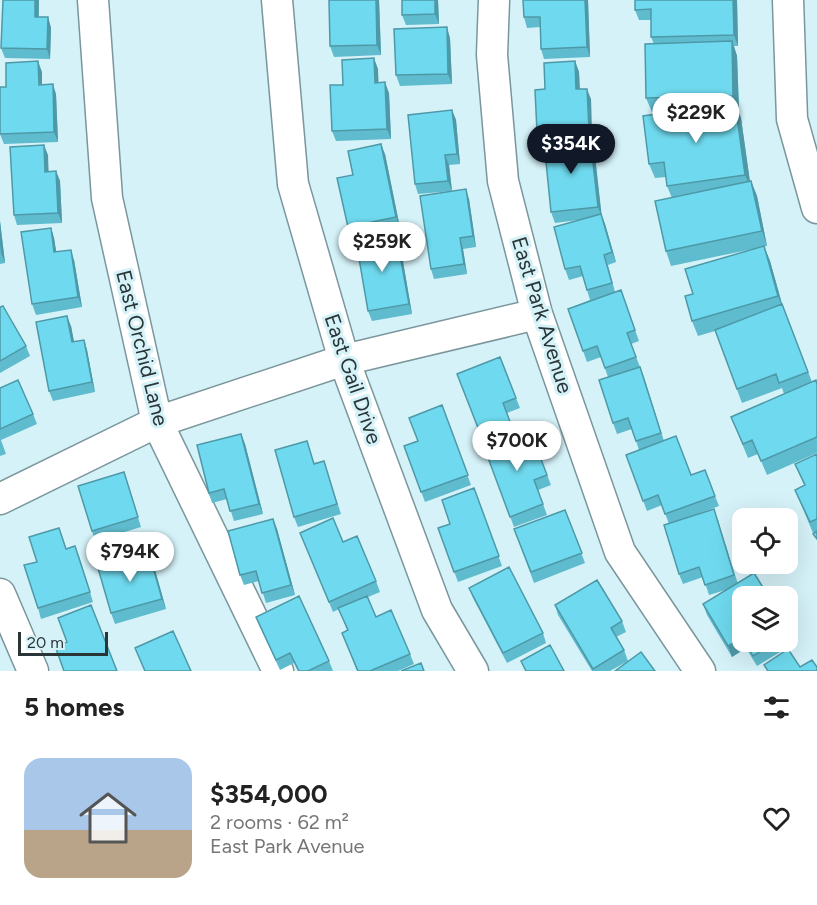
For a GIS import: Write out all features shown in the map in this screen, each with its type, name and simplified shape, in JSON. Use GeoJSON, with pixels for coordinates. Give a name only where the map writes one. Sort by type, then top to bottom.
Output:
{"type":"FeatureCollection","features":[{"type":"Feature","properties":{"kind":"street","name":"East Orchid Lane"},"geometry":{"type":"LineString","coordinates":[[93,0],[107,198],[157,422],[278,671]]}},
{"type":"Feature","properties":{"kind":"street","name":"East Gail Drive"},"geometry":{"type":"LineString","coordinates":[[277,0],[293,184],[344,360],[437,610],[473,671]]}},
{"type":"Feature","properties":{"kind":"street","name":"East Park Avenue"},"geometry":{"type":"LineString","coordinates":[[494,0],[492,55],[503,181],[537,314],[620,552],[700,671]]}},
{"type":"Feature","properties":{"kind":"street"},"geometry":{"type":"LineString","coordinates":[[788,0],[792,119],[817,208]]}},
{"type":"Feature","properties":{"kind":"street"},"geometry":{"type":"LineString","coordinates":[[0,499],[157,422],[344,360],[537,314]]}},
{"type":"Feature","properties":{"kind":"street"},"geometry":{"type":"LineString","coordinates":[[0,594],[33,671]]}},
{"type":"Feature","properties":{"kind":"building"},"geometry":{"type":"Polygon","coordinates":[[[3,0],[35,0],[35,17],[48,17],[47,49],[1,48],[3,0]]]}},
{"type":"Feature","properties":{"kind":"building"},"geometry":{"type":"Polygon","coordinates":[[[329,0],[376,0],[377,45],[330,46],[329,0]]]}},
{"type":"Feature","properties":{"kind":"building"},"geometry":{"type":"Polygon","coordinates":[[[402,0],[435,0],[435,14],[402,15],[402,0]]]}},
{"type":"Feature","properties":{"kind":"building"},"geometry":{"type":"Polygon","coordinates":[[[523,0],[585,0],[587,47],[541,49],[540,17],[524,17],[523,0]]]}},
{"type":"Feature","properties":{"kind":"building"},"geometry":{"type":"Polygon","coordinates":[[[635,0],[733,0],[734,35],[651,37],[651,9],[635,10],[635,0]]]}},
{"type":"Feature","properties":{"kind":"building"},"geometry":{"type":"Polygon","coordinates":[[[447,27],[448,74],[396,75],[394,29],[447,27]]]}},
{"type":"Feature","properties":{"kind":"building"},"geometry":{"type":"Polygon","coordinates":[[[732,41],[733,96],[646,98],[645,44],[732,41]]]}},
{"type":"Feature","properties":{"kind":"building"},"geometry":{"type":"Polygon","coordinates":[[[374,58],[375,83],[385,82],[387,129],[332,131],[330,85],[343,85],[342,60],[374,58]]]}},
{"type":"Feature","properties":{"kind":"building"},"geometry":{"type":"Polygon","coordinates":[[[38,61],[39,85],[53,84],[54,132],[0,134],[0,87],[6,87],[6,63],[38,61]]]}},
{"type":"Feature","properties":{"kind":"building"},"geometry":{"type":"Polygon","coordinates":[[[575,61],[576,89],[587,89],[589,130],[537,132],[535,90],[545,89],[544,63],[575,61]]]}},
{"type":"Feature","properties":{"kind":"building"},"geometry":{"type":"Polygon","coordinates":[[[735,103],[745,175],[667,186],[664,162],[649,164],[643,116],[735,103]]]}},
{"type":"Feature","properties":{"kind":"building"},"geometry":{"type":"Polygon","coordinates":[[[452,110],[457,154],[445,155],[448,181],[415,184],[408,115],[452,110]]]}},
{"type":"Feature","properties":{"kind":"building"},"geometry":{"type":"Polygon","coordinates":[[[590,137],[598,207],[551,212],[544,142],[590,137]]]}},
{"type":"Feature","properties":{"kind":"building"},"geometry":{"type":"Polygon","coordinates":[[[381,144],[396,217],[348,227],[337,178],[353,175],[348,151],[381,144]]]}},
{"type":"Feature","properties":{"kind":"building"},"geometry":{"type":"Polygon","coordinates":[[[44,145],[45,172],[56,171],[58,213],[14,215],[10,147],[44,145]]]}},
{"type":"Feature","properties":{"kind":"building"},"geometry":{"type":"Polygon","coordinates":[[[751,181],[762,231],[666,251],[655,201],[751,181]]]}},
{"type":"Feature","properties":{"kind":"building"},"geometry":{"type":"Polygon","coordinates":[[[466,189],[473,236],[460,238],[464,264],[431,269],[420,196],[466,189]]]}},
{"type":"Feature","properties":{"kind":"building"},"geometry":{"type":"Polygon","coordinates":[[[601,214],[612,252],[604,255],[612,283],[587,290],[580,266],[565,269],[554,227],[601,214]]]}},
{"type":"Feature","properties":{"kind":"building"},"geometry":{"type":"Polygon","coordinates":[[[51,228],[54,252],[71,250],[78,297],[32,304],[21,232],[51,228]]]}},
{"type":"Feature","properties":{"kind":"building"},"geometry":{"type":"Polygon","coordinates":[[[396,234],[409,304],[368,311],[356,241],[396,234]]]}},
{"type":"Feature","properties":{"kind":"building"},"geometry":{"type":"Polygon","coordinates":[[[764,246],[778,296],[692,321],[685,296],[693,294],[685,269],[764,246]]]}},
{"type":"Feature","properties":{"kind":"building"},"geometry":{"type":"Polygon","coordinates":[[[621,290],[635,330],[627,333],[636,357],[605,368],[597,346],[583,351],[568,309],[621,290]]]}},
{"type":"Feature","properties":{"kind":"building"},"geometry":{"type":"Polygon","coordinates":[[[782,304],[808,372],[779,383],[776,374],[737,389],[715,330],[782,304]]]}},
{"type":"Feature","properties":{"kind":"building"},"geometry":{"type":"Polygon","coordinates":[[[3,306],[26,346],[0,361],[0,307],[3,306]]]}},
{"type":"Feature","properties":{"kind":"building"},"geometry":{"type":"Polygon","coordinates":[[[67,316],[72,342],[84,340],[92,382],[49,391],[36,322],[67,316]]]}},
{"type":"Feature","properties":{"kind":"building"},"geometry":{"type":"Polygon","coordinates":[[[500,357],[516,398],[503,403],[512,427],[482,438],[457,374],[500,357]]]}},
{"type":"Feature","properties":{"kind":"building"},"geometry":{"type":"Polygon","coordinates":[[[640,367],[661,433],[636,441],[628,418],[613,423],[599,380],[640,367]]]}},
{"type":"Feature","properties":{"kind":"building"},"geometry":{"type":"Polygon","coordinates":[[[18,380],[33,414],[0,429],[0,388],[18,380]]]}},
{"type":"Feature","properties":{"kind":"building"},"geometry":{"type":"Polygon","coordinates":[[[816,380],[817,437],[761,461],[752,440],[743,444],[731,417],[816,380]]]}},
{"type":"Feature","properties":{"kind":"building"},"geometry":{"type":"Polygon","coordinates":[[[442,405],[468,475],[421,492],[404,446],[418,441],[409,418],[442,405]]]}},
{"type":"Feature","properties":{"kind":"building"},"geometry":{"type":"Polygon","coordinates":[[[530,430],[547,475],[534,480],[543,504],[510,517],[484,447],[530,430]]]}},
{"type":"Feature","properties":{"kind":"building"},"geometry":{"type":"Polygon","coordinates":[[[241,434],[259,504],[230,511],[224,489],[209,493],[197,445],[241,434]]]}},
{"type":"Feature","properties":{"kind":"building"},"geometry":{"type":"Polygon","coordinates":[[[676,436],[691,475],[705,470],[715,496],[665,514],[658,495],[643,501],[626,455],[676,436]]]}},
{"type":"Feature","properties":{"kind":"building"},"geometry":{"type":"Polygon","coordinates":[[[307,441],[314,464],[324,461],[337,504],[294,517],[275,450],[307,441]]]}},
{"type":"Feature","properties":{"kind":"building"},"geometry":{"type":"Polygon","coordinates":[[[817,454],[817,519],[810,522],[795,490],[805,485],[795,464],[817,454]]]}},
{"type":"Feature","properties":{"kind":"building"},"geometry":{"type":"Polygon","coordinates":[[[124,472],[138,517],[92,531],[78,486],[124,472]]]}},
{"type":"Feature","properties":{"kind":"building"},"geometry":{"type":"Polygon","coordinates":[[[474,488],[499,556],[454,572],[438,528],[450,524],[442,500],[474,488]]]}},
{"type":"Feature","properties":{"kind":"building"},"geometry":{"type":"Polygon","coordinates":[[[714,509],[734,575],[705,585],[699,567],[679,574],[664,525],[714,509]]]}},
{"type":"Feature","properties":{"kind":"building"},"geometry":{"type":"Polygon","coordinates":[[[565,510],[582,553],[531,572],[514,529],[565,510]]]}},
{"type":"Feature","properties":{"kind":"building"},"geometry":{"type":"Polygon","coordinates":[[[333,518],[343,542],[357,536],[376,581],[329,602],[300,533],[333,518]]]}},
{"type":"Feature","properties":{"kind":"building"},"geometry":{"type":"Polygon","coordinates":[[[273,519],[291,585],[262,593],[256,571],[240,575],[228,531],[273,519]]]}},
{"type":"Feature","properties":{"kind":"building"},"geometry":{"type":"Polygon","coordinates":[[[59,528],[66,549],[75,546],[90,592],[38,608],[24,565],[37,562],[29,537],[59,528]]]}},
{"type":"Feature","properties":{"kind":"building"},"geometry":{"type":"Polygon","coordinates":[[[149,553],[162,599],[111,613],[98,568],[149,553]]]}},
{"type":"Feature","properties":{"kind":"building"},"geometry":{"type":"Polygon","coordinates":[[[509,567],[543,633],[503,653],[469,588],[509,567]]]}},
{"type":"Feature","properties":{"kind":"building"},"geometry":{"type":"Polygon","coordinates":[[[755,574],[762,586],[733,586],[755,574]]]}},
{"type":"Feature","properties":{"kind":"building"},"geometry":{"type":"Polygon","coordinates":[[[597,580],[622,621],[611,628],[624,650],[593,669],[555,605],[597,580]]]}},
{"type":"Feature","properties":{"kind":"building"},"geometry":{"type":"Polygon","coordinates":[[[732,586],[732,644],[728,646],[703,604],[732,586]]]}},
{"type":"Feature","properties":{"kind":"building"},"geometry":{"type":"Polygon","coordinates":[[[299,596],[329,661],[308,671],[299,671],[290,653],[276,660],[256,617],[299,596]]]}},
{"type":"Feature","properties":{"kind":"building"},"geometry":{"type":"Polygon","coordinates":[[[367,596],[376,617],[391,610],[410,654],[370,671],[358,671],[342,633],[348,630],[338,608],[367,596]]]}},
{"type":"Feature","properties":{"kind":"building"},"geometry":{"type":"Polygon","coordinates":[[[91,605],[117,671],[64,671],[55,646],[67,642],[58,618],[91,605]]]}},
{"type":"Feature","properties":{"kind":"building"},"geometry":{"type":"Polygon","coordinates":[[[173,631],[191,671],[145,671],[135,648],[173,631]]]}},
{"type":"Feature","properties":{"kind":"building"},"geometry":{"type":"Polygon","coordinates":[[[550,645],[564,671],[526,671],[521,661],[550,645]]]}},
{"type":"Feature","properties":{"kind":"building"},"geometry":{"type":"Polygon","coordinates":[[[641,652],[655,671],[615,671],[641,652]]]}},
{"type":"Feature","properties":{"kind":"building"},"geometry":{"type":"Polygon","coordinates":[[[784,652],[790,652],[800,667],[812,660],[817,671],[768,671],[764,665],[784,652]]]}},
{"type":"Feature","properties":{"kind":"building"},"geometry":{"type":"Polygon","coordinates":[[[421,663],[424,671],[401,671],[421,663]]]}}]}
